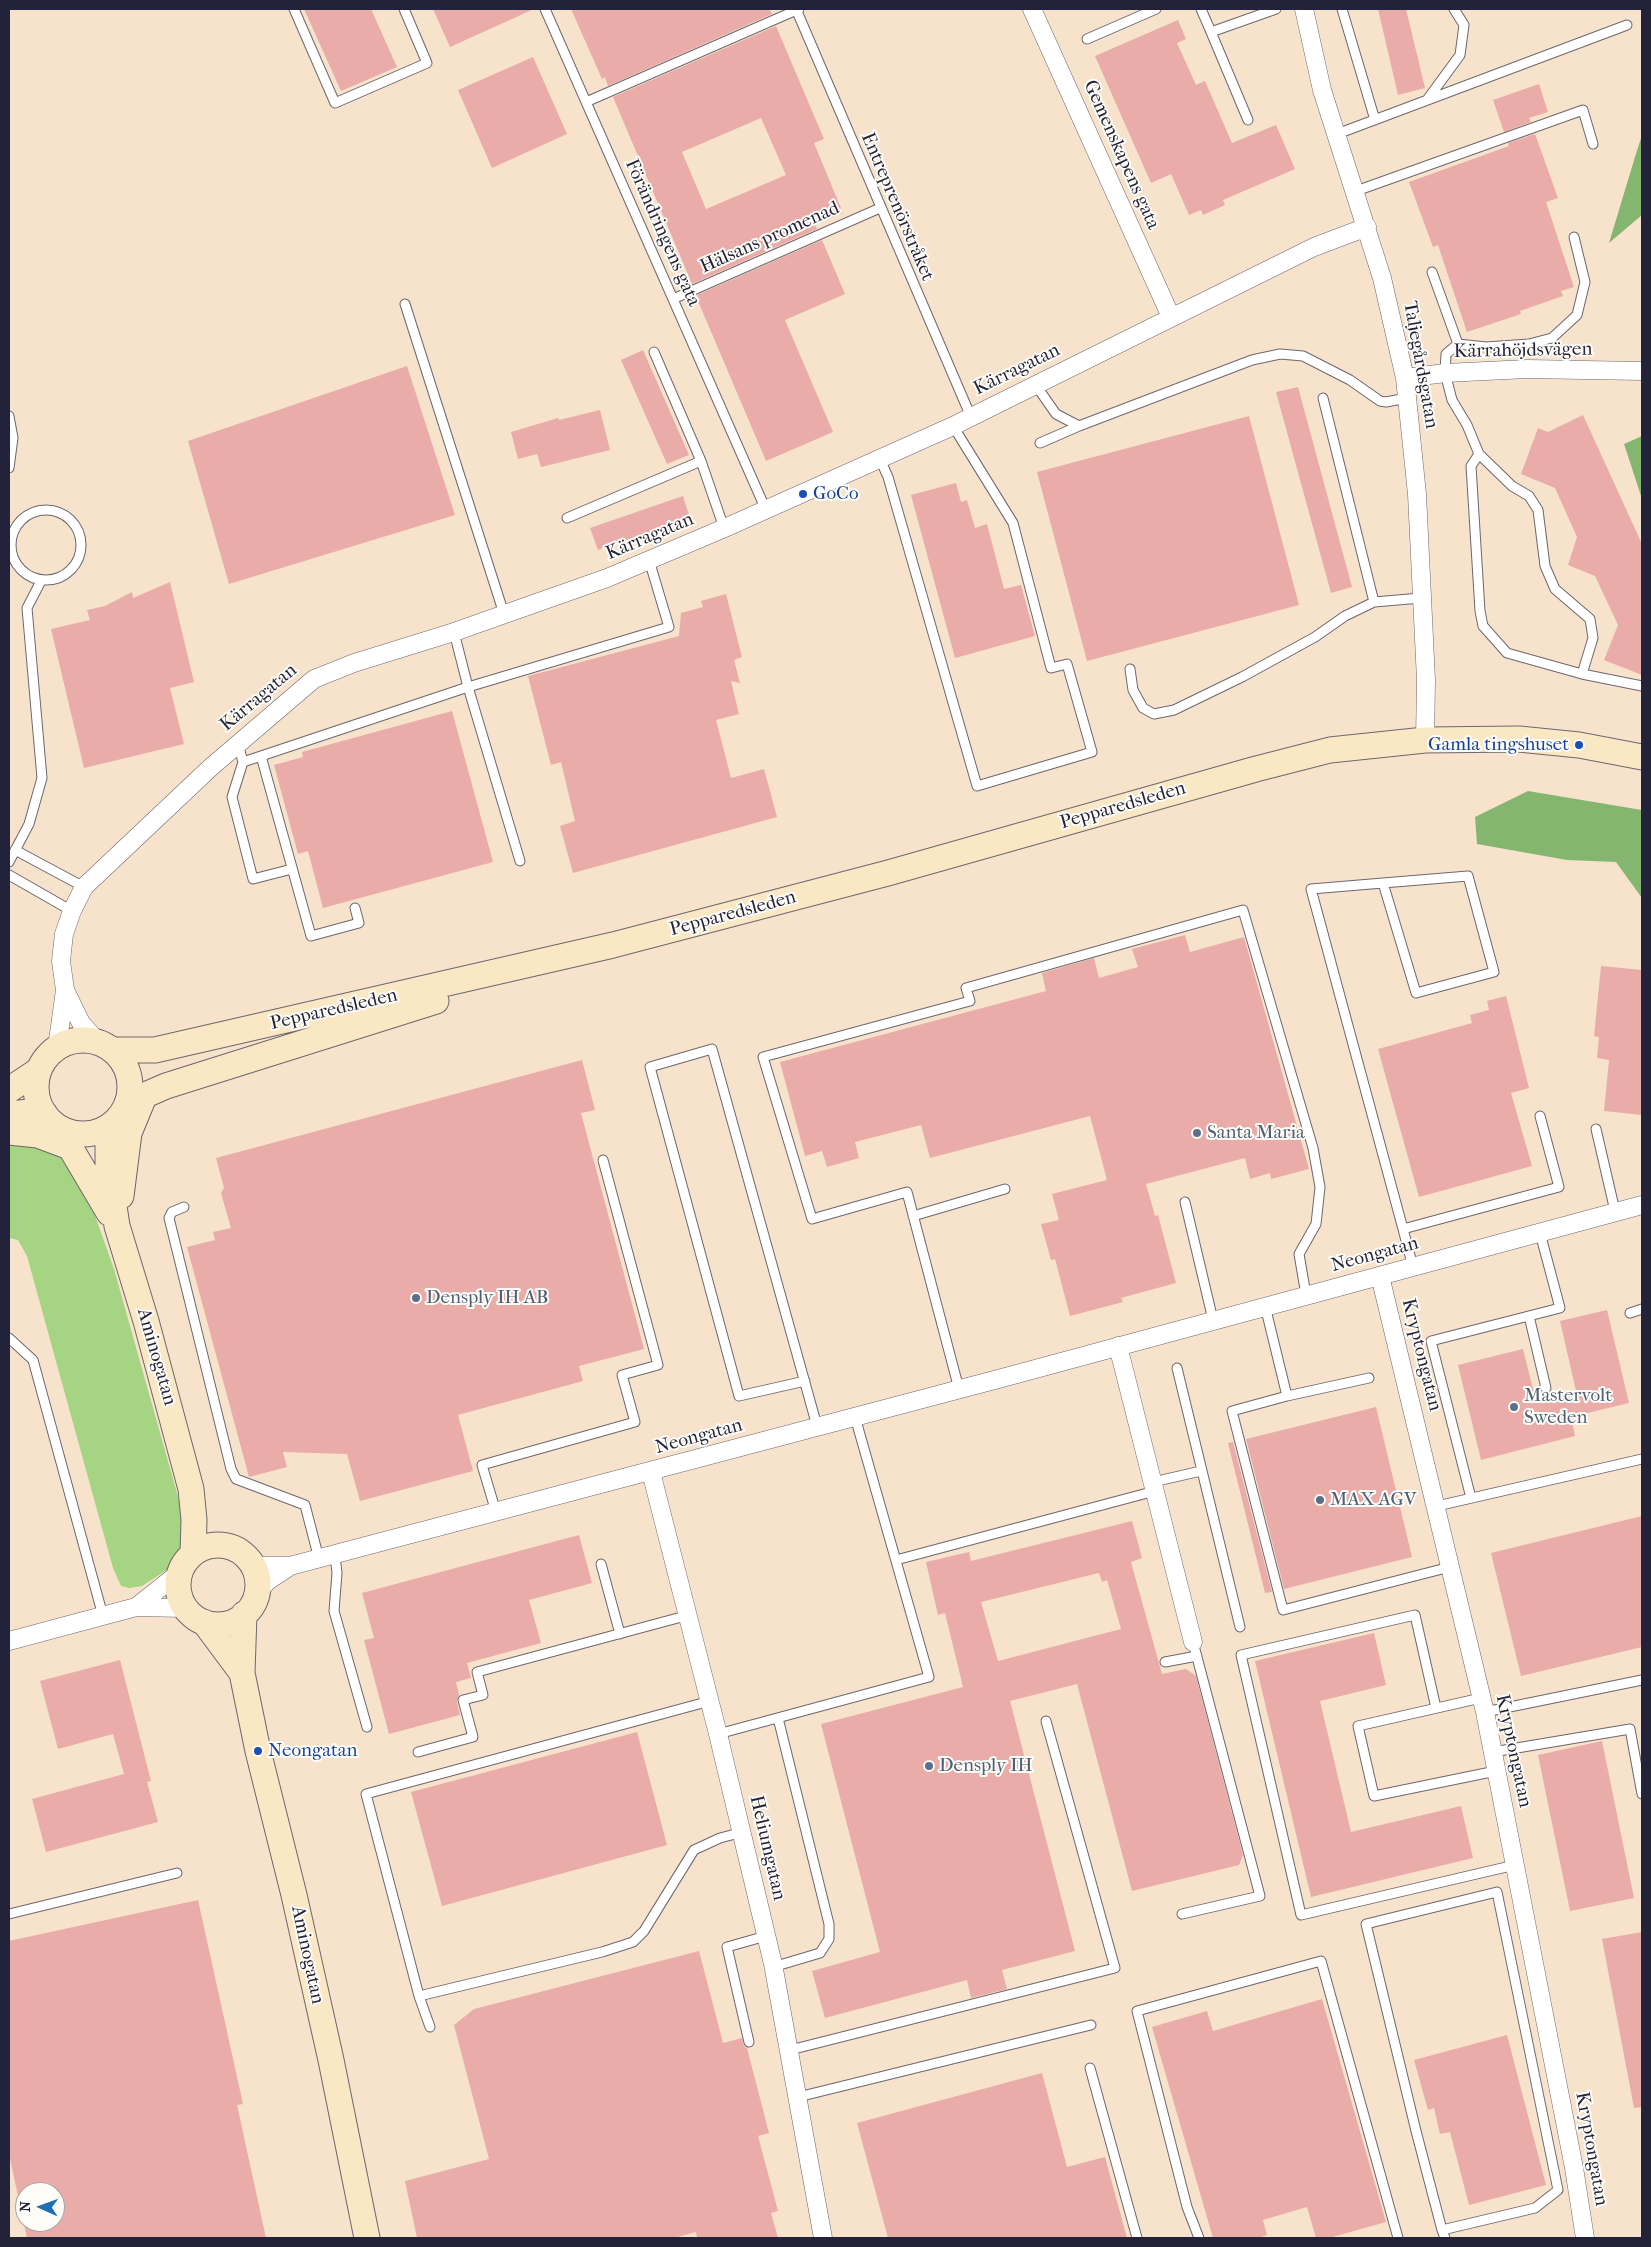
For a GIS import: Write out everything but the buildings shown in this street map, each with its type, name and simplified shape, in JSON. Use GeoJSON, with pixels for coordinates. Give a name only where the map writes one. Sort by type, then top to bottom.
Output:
{"type":"FeatureCollection","features":[{"type":"Feature","properties":{"kind":"street","name":"Gemenskapens gata"},"geometry":{"type":"LineString","coordinates":[[1032,9],[1171,317]]}},
{"type":"Feature","properties":{"kind":"street","name":"Taljegårdsgatan"},"geometry":{"type":"LineString","coordinates":[[1304,9],[1322,90],[1367,226],[1391,312],[1405,378],[1418,494],[1426,680],[1425,740]]}},
{"type":"Feature","properties":{"kind":"street","name":"Kärragatan"},"geometry":{"type":"LineString","coordinates":[[57,1048],[65,990],[61,961],[64,934],[84,887],[238,744],[314,679],[354,663],[454,632],[607,578],[766,510],[953,426],[1314,247],[1367,226]]}},
{"type":"Feature","properties":{"kind":"street","name":"Kärrahöjdsvägen"},"geometry":{"type":"LineString","coordinates":[[1405,378],[1445,373],[1527,369],[1642,371]]}},
{"type":"Feature","properties":{"kind":"street","name":"Pepparedsleden"},"geometry":{"type":"LineString","coordinates":[[105,1046],[155,1050],[613,945],[888,873],[1256,769],[1330,750],[1425,740],[1519,739],[1579,744],[1642,757]]}},
{"type":"Feature","properties":{"kind":"street","name":"Pepparedsleden"},"geometry":{"type":"LineString","coordinates":[[135,1101],[166,1086],[613,945]]}},
{"type":"Feature","properties":{"kind":"street","name":"Kärragatan"},"geometry":{"type":"LineString","coordinates":[[65,990],[81,1023],[105,1046]]}},
{"type":"Feature","properties":{"kind":"street"},"geometry":{"type":"LineString","coordinates":[[48,1118],[36,1093],[39,1070],[46,1058],[57,1048],[70,1042],[84,1040],[105,1046],[122,1061],[128,1074],[130,1089],[135,1101],[117,1226]]}},
{"type":"Feature","properties":{"kind":"street"},"geometry":{"type":"LineString","coordinates":[[9,1090],[39,1070]]}},
{"type":"Feature","properties":{"kind":"street"},"geometry":{"type":"LineString","coordinates":[[9,1114],[30,1112],[48,1118],[65,1130],[80,1134],[94,1133],[108,1127],[135,1101]]}},
{"type":"Feature","properties":{"kind":"street","name":"Aminogatan"},"geometry":{"type":"LineString","coordinates":[[48,1118],[70,1147],[117,1226]]}},
{"type":"Feature","properties":{"kind":"street","name":"Aminogatan"},"geometry":{"type":"LineString","coordinates":[[108,1127],[108,1166],[117,1226],[146,1321],[191,1489],[194,1520],[186,1563]]}},
{"type":"Feature","properties":{"kind":"street"},"geometry":{"type":"LineString","coordinates":[[9,1132],[38,1135],[62,1142],[70,1147]]}},
{"type":"Feature","properties":{"kind":"street","name":"Neongatan"},"geometry":{"type":"LineString","coordinates":[[250,1563],[262,1566],[290,1566],[327,1557],[651,1472],[1642,1205]]}},
{"type":"Feature","properties":{"kind":"street","name":"Kryptongatan"},"geometry":{"type":"LineString","coordinates":[[1380,1276],[1437,1506],[1483,1705],[1574,2168],[1585,2238]]}},
{"type":"Feature","properties":{"kind":"street"},"geometry":{"type":"LineString","coordinates":[[1118,1346],[1195,1649]]}},
{"type":"Feature","properties":{"kind":"street","name":"Heliumgatan"},"geometry":{"type":"LineString","coordinates":[[651,1472],[689,1615],[773,1967],[790,2050],[823,2238]]}},
{"type":"Feature","properties":{"kind":"street","name":"Aminogatan"},"geometry":{"type":"LineString","coordinates":[[191,1489],[216,1531],[230,1547]]}},
{"type":"Feature","properties":{"kind":"street"},"geometry":{"type":"LineString","coordinates":[[9,1641],[136,1607],[194,1615],[225,1624],[236,1620],[250,1603],[257,1582],[250,1563],[242,1553],[230,1547],[217,1545],[204,1547],[136,1607]]}},
{"type":"Feature","properties":{"kind":"street"},"geometry":{"type":"LineString","coordinates":[[186,1563],[178,1585],[180,1597],[194,1615]]}},
{"type":"Feature","properties":{"kind":"street","name":"Neongatan"},"geometry":{"type":"LineString","coordinates":[[250,1603],[269,1580],[290,1566]]}},
{"type":"Feature","properties":{"kind":"street","name":"Aminogatan"},"geometry":{"type":"LineString","coordinates":[[250,1603],[242,1673],[258,1752],[309,1963],[367,2238]]}},
{"type":"Feature","properties":{"kind":"street","name":"Aminogatan"},"geometry":{"type":"LineString","coordinates":[[194,1615],[242,1673]]}},
{"type":"Feature","properties":{"kind":"lane"},"geometry":{"type":"LineString","coordinates":[[294,9],[335,103],[427,63],[404,9]]}},
{"type":"Feature","properties":{"kind":"lane","name":"Förändringens gata"},"geometry":{"type":"LineString","coordinates":[[546,9],[766,510]]}},
{"type":"Feature","properties":{"kind":"lane"},"geometry":{"type":"LineString","coordinates":[[586,102],[797,9]]}},
{"type":"Feature","properties":{"kind":"lane","name":"Entreprenörstråket"},"geometry":{"type":"LineString","coordinates":[[797,9],[880,208],[971,417]]}},
{"type":"Feature","properties":{"kind":"lane"},"geometry":{"type":"LineString","coordinates":[[1087,39],[1156,9]]}},
{"type":"Feature","properties":{"kind":"lane"},"geometry":{"type":"LineString","coordinates":[[1201,9],[1248,120]]}},
{"type":"Feature","properties":{"kind":"lane"},"geometry":{"type":"LineString","coordinates":[[1211,32],[1276,9]]}},
{"type":"Feature","properties":{"kind":"lane"},"geometry":{"type":"LineString","coordinates":[[1342,9],[1375,120]]}},
{"type":"Feature","properties":{"kind":"lane"},"geometry":{"type":"LineString","coordinates":[[1427,100],[1460,55],[1464,25],[1454,9]]}},
{"type":"Feature","properties":{"kind":"lane"},"geometry":{"type":"LineString","coordinates":[[1337,134],[1627,25]]}},
{"type":"Feature","properties":{"kind":"lane"},"geometry":{"type":"LineString","coordinates":[[1356,191],[1583,110],[1593,144]]}},
{"type":"Feature","properties":{"kind":"lane","name":"Hälsans promenad"},"geometry":{"type":"LineString","coordinates":[[673,298],[880,208]]}},
{"type":"Feature","properties":{"kind":"lane"},"geometry":{"type":"LineString","coordinates":[[1574,237],[1585,282],[1578,315],[1552,338],[1529,344],[1486,347],[1458,344],[1446,354],[1445,373],[1452,400],[1467,425],[1479,454],[1512,486],[1529,496],[1538,510],[1545,566],[1555,589],[1590,619],[1593,638],[1582,674]]}},
{"type":"Feature","properties":{"kind":"lane"},"geometry":{"type":"LineString","coordinates":[[1432,272],[1458,344]]}},
{"type":"Feature","properties":{"kind":"lane"},"geometry":{"type":"LineString","coordinates":[[405,304],[504,614]]}},
{"type":"Feature","properties":{"kind":"lane"},"geometry":{"type":"LineString","coordinates":[[654,352],[700,461],[724,528]]}},
{"type":"Feature","properties":{"kind":"lane"},"geometry":{"type":"LineString","coordinates":[[1040,443],[1079,426],[1252,360],[1280,354],[1303,356],[1350,380],[1380,402],[1407,398]]}},
{"type":"Feature","properties":{"kind":"lane"},"geometry":{"type":"LineString","coordinates":[[1035,384],[1056,414],[1079,426]]}},
{"type":"Feature","properties":{"kind":"lane"},"geometry":{"type":"LineString","coordinates":[[1323,398],[1374,602]]}},
{"type":"Feature","properties":{"kind":"lane"},"geometry":{"type":"LineString","coordinates":[[9,416],[13,438],[9,468]]}},
{"type":"Feature","properties":{"kind":"lane"},"geometry":{"type":"LineString","coordinates":[[880,459],[888,477],[977,786],[1092,752],[1067,664],[1051,668],[1013,523],[953,426]]}},
{"type":"Feature","properties":{"kind":"lane"},"geometry":{"type":"LineString","coordinates":[[1479,454],[1470,466],[1480,611],[1483,626],[1507,653],[1582,674],[1642,686]]}},
{"type":"Feature","properties":{"kind":"lane"},"geometry":{"type":"LineString","coordinates":[[567,518],[700,461]]}},
{"type":"Feature","properties":{"kind":"lane"},"geometry":{"type":"LineString","coordinates":[[51,509],[63,513],[72,520],[80,535],[81,552],[77,563],[69,572],[61,577],[41,581],[24,573],[18,566],[12,555],[11,543],[13,532],[19,522],[28,514],[51,509]]}},
{"type":"Feature","properties":{"kind":"lane"},"geometry":{"type":"LineString","coordinates":[[243,762],[468,687],[669,627],[649,560]]}},
{"type":"Feature","properties":{"kind":"lane"},"geometry":{"type":"LineString","coordinates":[[9,862],[29,824],[42,778],[27,608],[41,581]]}},
{"type":"Feature","properties":{"kind":"lane"},"geometry":{"type":"LineString","coordinates":[[1130,668],[1134,690],[1143,708],[1154,714],[1174,710],[1242,677],[1315,637],[1345,616],[1374,602],[1421,598]]}},
{"type":"Feature","properties":{"kind":"lane"},"geometry":{"type":"LineString","coordinates":[[454,632],[468,687],[520,861]]}},
{"type":"Feature","properties":{"kind":"lane"},"geometry":{"type":"LineString","coordinates":[[238,744],[243,762],[232,797],[253,879],[292,869]]}},
{"type":"Feature","properties":{"kind":"lane"},"geometry":{"type":"LineString","coordinates":[[261,756],[311,936],[359,923],[355,908]]}},
{"type":"Feature","properties":{"kind":"lane"},"geometry":{"type":"LineString","coordinates":[[15,850],[84,887]]}},
{"type":"Feature","properties":{"kind":"lane"},"geometry":{"type":"LineString","coordinates":[[9,875],[72,912]]}},
{"type":"Feature","properties":{"kind":"lane"},"geometry":{"type":"LineString","coordinates":[[1383,883],[1416,993],[1494,972],[1468,876],[1383,883],[1311,889],[1413,1267]]}},
{"type":"Feature","properties":{"kind":"lane"},"geometry":{"type":"LineString","coordinates":[[959,1389],[906,1192],[812,1218],[763,1057],[970,1001],[966,988],[1244,910],[1313,1148],[1320,1187],[1316,1224],[1299,1254],[1306,1295]]}},
{"type":"Feature","properties":{"kind":"lane"},"geometry":{"type":"LineString","coordinates":[[805,1381],[739,1396],[650,1067],[712,1049],[805,1381],[817,1426]]}},
{"type":"Feature","properties":{"kind":"lane"},"geometry":{"type":"LineString","coordinates":[[1403,1229],[1560,1187],[1540,1116]]}},
{"type":"Feature","properties":{"kind":"lane"},"geometry":{"type":"LineString","coordinates":[[1596,1129],[1615,1211]]}},
{"type":"Feature","properties":{"kind":"lane"},"geometry":{"type":"LineString","coordinates":[[496,1512],[482,1465],[635,1422],[622,1374],[658,1366],[603,1160]]}},
{"type":"Feature","properties":{"kind":"lane"},"geometry":{"type":"LineString","coordinates":[[913,1216],[1006,1189]]}},
{"type":"Feature","properties":{"kind":"lane"},"geometry":{"type":"LineString","coordinates":[[1185,1202],[1213,1320]]}},
{"type":"Feature","properties":{"kind":"lane"},"geometry":{"type":"LineString","coordinates":[[184,1207],[172,1212],[169,1218],[231,1469],[236,1478],[305,1505],[327,1557],[337,1573],[334,1611],[367,1727]]}},
{"type":"Feature","properties":{"kind":"lane"},"geometry":{"type":"LineString","coordinates":[[1470,1498],[1431,1341],[1560,1308],[1540,1232]]}},
{"type":"Feature","properties":{"kind":"lane"},"geometry":{"type":"LineString","coordinates":[[1265,1306],[1288,1396]]}},
{"type":"Feature","properties":{"kind":"lane"},"geometry":{"type":"LineString","coordinates":[[1630,1312],[1642,1309]]}},
{"type":"Feature","properties":{"kind":"lane"},"geometry":{"type":"LineString","coordinates":[[1529,1316],[1546,1388]]}},
{"type":"Feature","properties":{"kind":"lane"},"geometry":{"type":"LineString","coordinates":[[9,1338],[33,1360],[103,1616]]}},
{"type":"Feature","properties":{"kind":"lane"},"geometry":{"type":"LineString","coordinates":[[1177,1368],[1240,1627]]}},
{"type":"Feature","properties":{"kind":"lane"},"geometry":{"type":"LineString","coordinates":[[1369,1378],[1232,1411],[1283,1610],[1450,1567]]}},
{"type":"Feature","properties":{"kind":"lane"},"geometry":{"type":"LineString","coordinates":[[718,1734],[929,1677],[855,1416]]}},
{"type":"Feature","properties":{"kind":"lane"},"geometry":{"type":"LineString","coordinates":[[1437,1506],[1642,1459]]}},
{"type":"Feature","properties":{"kind":"lane"},"geometry":{"type":"LineString","coordinates":[[896,1560],[1154,1487],[1201,1471]]}},
{"type":"Feature","properties":{"kind":"lane"},"geometry":{"type":"LineString","coordinates":[[601,1564],[620,1634]]}},
{"type":"Feature","properties":{"kind":"lane"},"geometry":{"type":"LineString","coordinates":[[418,1752],[473,1737],[463,1700],[483,1695],[477,1672],[689,1615]]}},
{"type":"Feature","properties":{"kind":"lane"},"geometry":{"type":"LineString","coordinates":[[1436,1708],[1415,1615],[1241,1655],[1302,1915],[1515,1865]]}},
{"type":"Feature","properties":{"kind":"lane"},"geometry":{"type":"LineString","coordinates":[[1166,1662],[1195,1649],[1260,1896],[1182,1914]]}},
{"type":"Feature","properties":{"kind":"lane"},"geometry":{"type":"LineString","coordinates":[[1496,1771],[1374,1796],[1358,1726],[1436,1708],[1483,1705],[1642,1680]]}},
{"type":"Feature","properties":{"kind":"lane"},"geometry":{"type":"LineString","coordinates":[[430,2027],[419,1996],[366,1794],[710,1701]]}},
{"type":"Feature","properties":{"kind":"lane"},"geometry":{"type":"LineString","coordinates":[[773,1967],[820,1953],[829,1939],[828,1924],[778,1718]]}},
{"type":"Feature","properties":{"kind":"lane"},"geometry":{"type":"LineString","coordinates":[[790,2050],[1115,1968],[1046,1721]]}},
{"type":"Feature","properties":{"kind":"lane"},"geometry":{"type":"LineString","coordinates":[[1493,1752],[1630,1729],[1642,1794]]}},
{"type":"Feature","properties":{"kind":"lane"},"geometry":{"type":"LineString","coordinates":[[419,1996],[602,1952],[633,1942],[644,1931],[694,1850],[720,1838],[742,1832]]}},
{"type":"Feature","properties":{"kind":"lane"},"geometry":{"type":"LineString","coordinates":[[9,1914],[177,1873]]}},
{"type":"Feature","properties":{"kind":"lane"},"geometry":{"type":"LineString","coordinates":[[1498,1892],[1558,2190],[1535,2208],[1444,2234],[1366,1924],[1498,1892]]}},
{"type":"Feature","properties":{"kind":"lane"},"geometry":{"type":"LineString","coordinates":[[750,2042],[728,1947],[766,1936]]}},
{"type":"Feature","properties":{"kind":"lane"},"geometry":{"type":"LineString","coordinates":[[1199,2238],[1188,2207],[1137,2011],[1321,1961],[1398,2238]]}},
{"type":"Feature","properties":{"kind":"lane"},"geometry":{"type":"LineString","coordinates":[[798,2097],[1092,2026]]}},
{"type":"Feature","properties":{"kind":"lane"},"geometry":{"type":"LineString","coordinates":[[1090,2068],[1137,2238]]}},
{"type":"Feature","properties":{"kind":"green space"},"geometry":{"type":"Polygon","coordinates":[[[1642,135],[1642,215],[1609,243],[1635,157],[1642,135]]]}},
{"type":"Feature","properties":{"kind":"green space"},"geometry":{"type":"Polygon","coordinates":[[[1642,436],[1642,499],[1624,444],[1642,436]]]}},
{"type":"Feature","properties":{"kind":"green space"},"geometry":{"type":"Polygon","coordinates":[[[1528,791],[1642,810],[1642,898],[1616,862],[1567,860],[1477,844],[1475,817],[1528,791]]]}},
{"type":"Feature","properties":{"kind":"green space"},"geometry":{"type":"Polygon","coordinates":[[[30,1144],[57,1154],[69,1166],[93,1210],[114,1269],[182,1511],[182,1548],[170,1568],[142,1586],[129,1588],[121,1586],[113,1568],[27,1256],[18,1240],[9,1238],[9,1145],[30,1144]]]}},
{"type":"Feature","properties":{"kind":"place","name":"GoCo"},"geometry":{"type":"Point","coordinates":[803,494]}},
{"type":"Feature","properties":{"kind":"place","name":"Gamla tingshuset"},"geometry":{"type":"Point","coordinates":[1579,745]}},
{"type":"Feature","properties":{"kind":"place","name":"Santa Maria"},"geometry":{"type":"Point","coordinates":[1197,1133]}},
{"type":"Feature","properties":{"kind":"place","name":"Densply IH AB"},"geometry":{"type":"Point","coordinates":[416,1298]}},
{"type":"Feature","properties":{"kind":"place","name":"Mastervolt Sweden"},"geometry":{"type":"Point","coordinates":[1514,1407]}},
{"type":"Feature","properties":{"kind":"place","name":"MAX AGV"},"geometry":{"type":"Point","coordinates":[1320,1500]}},
{"type":"Feature","properties":{"kind":"place","name":"Neongatan"},"geometry":{"type":"Point","coordinates":[258,1751]}},
{"type":"Feature","properties":{"kind":"place","name":"Densply IH"},"geometry":{"type":"Point","coordinates":[929,1766]}}]}
